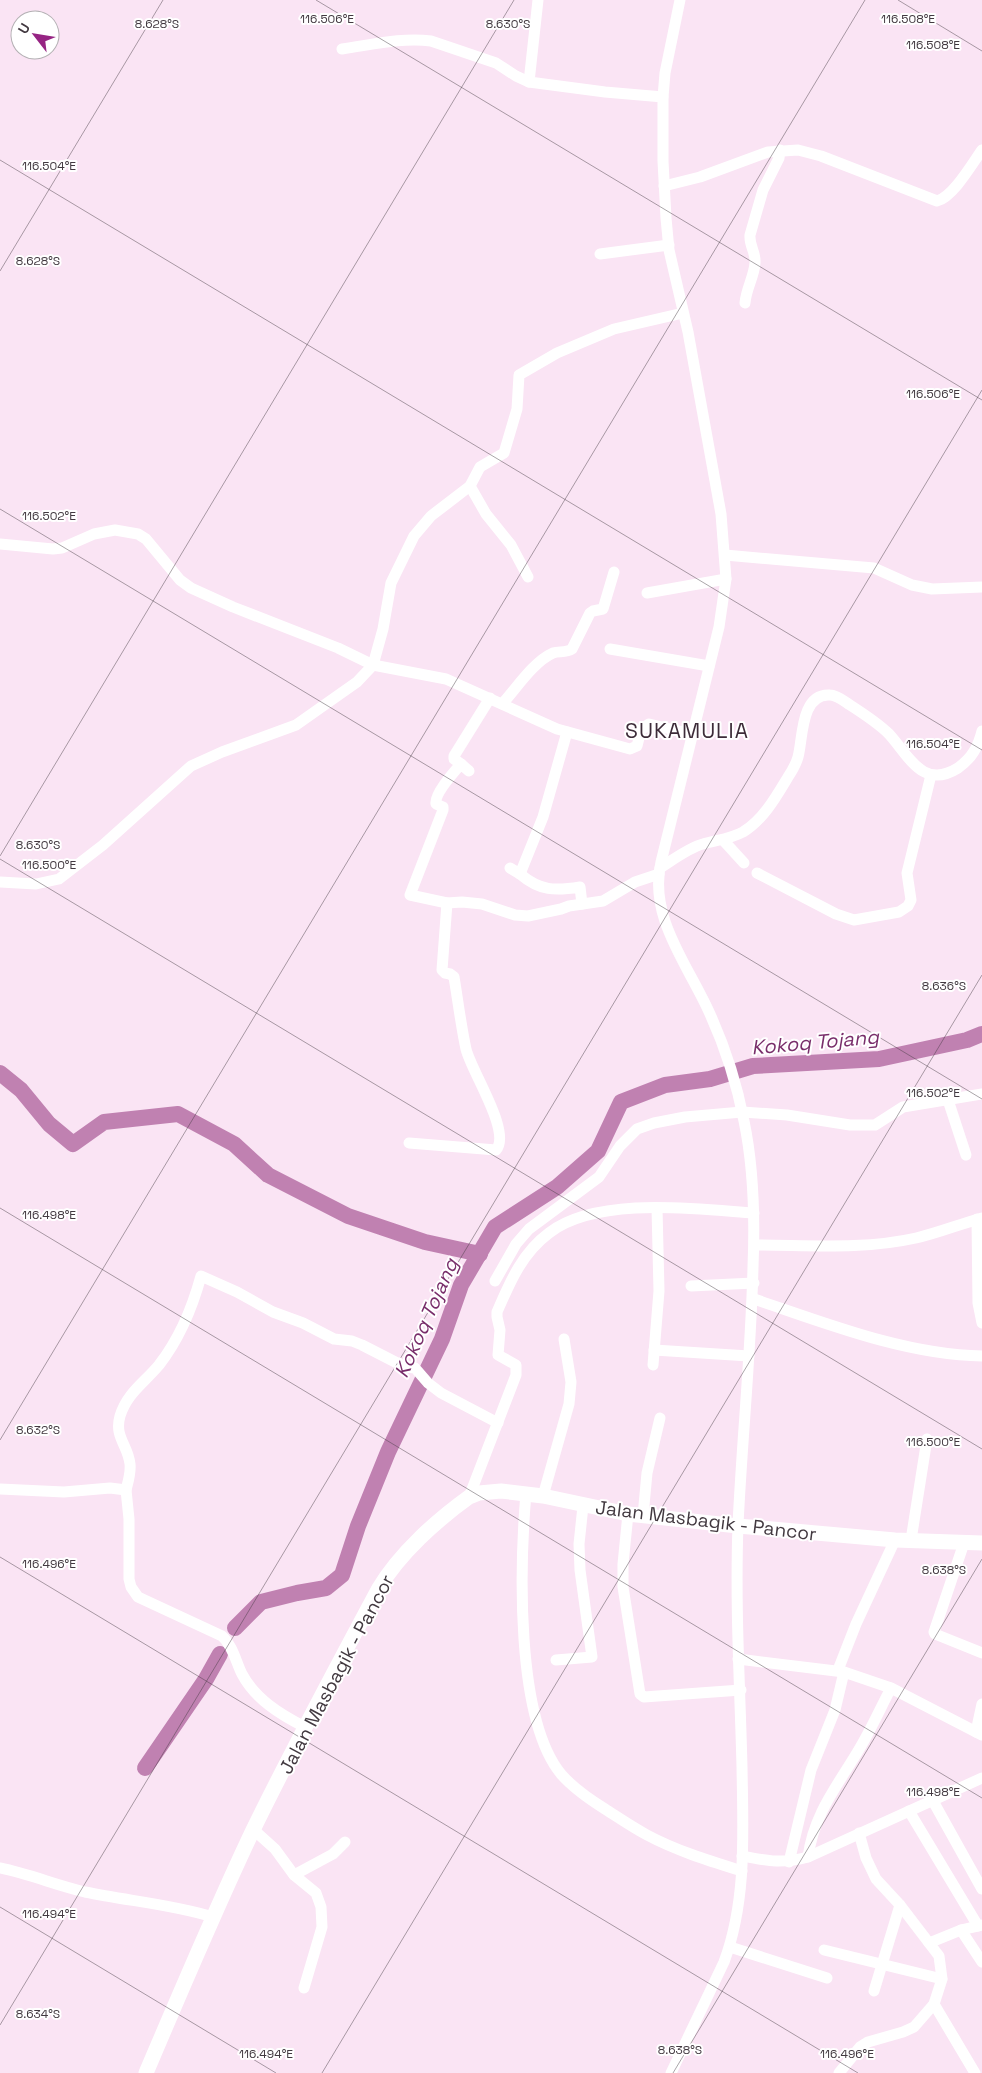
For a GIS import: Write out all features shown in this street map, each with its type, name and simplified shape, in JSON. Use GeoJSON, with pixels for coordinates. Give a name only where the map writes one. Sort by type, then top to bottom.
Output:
{"type":"FeatureCollection","features":[{"type":"Feature","properties":{"kind":"main road","name":"Jalan Masbagik - Pancor"},"geometry":{"type":"LineString","coordinates":[[146,2073],[213,1917],[254,1830],[305,1727],[390,1570],[408,1551],[469,1497],[491,1491],[526,1493],[583,1506],[643,1516],[895,1540],[982,1543]]}},
{"type":"Feature","properties":{"kind":"street"},"geometry":{"type":"LineString","coordinates":[[529,82],[538,0]]}},
{"type":"Feature","properties":{"kind":"street"},"geometry":{"type":"LineString","coordinates":[[671,2073],[700,2015],[730,1947],[736,1920],[742,1871],[741,1690],[738,1658],[738,1526],[754,1299],[755,1245],[748,1142],[742,1112],[724,1053],[704,1001],[683,964],[668,930],[660,898],[659,871],[719,627],[726,578],[721,514],[669,245],[664,186],[663,97],[665,72],[680,0]]}},
{"type":"Feature","properties":{"kind":"street"},"geometry":{"type":"LineString","coordinates":[[342,49],[390,42],[431,41],[496,63],[529,82],[663,97]]}},
{"type":"Feature","properties":{"kind":"street"},"geometry":{"type":"LineString","coordinates":[[664,186],[700,177],[757,155],[780,150],[811,153],[937,201],[942,200],[950,192],[982,150]]}},
{"type":"Feature","properties":{"kind":"street"},"geometry":{"type":"LineString","coordinates":[[745,303],[755,263],[755,257],[749,242],[750,235],[763,190],[779,158],[780,150]]}},
{"type":"Feature","properties":{"kind":"street"},"geometry":{"type":"LineString","coordinates":[[600,254],[669,245]]}},
{"type":"Feature","properties":{"kind":"street"},"geometry":{"type":"LineString","coordinates":[[0,882],[36,884],[59,879],[103,845],[191,766],[222,752],[296,725],[308,719],[334,698],[352,687],[373,666],[383,629],[391,583],[414,536],[431,516],[470,486],[480,467],[501,456],[506,449],[518,409],[518,378],[521,374],[557,353],[614,329],[683,313]]}},
{"type":"Feature","properties":{"kind":"street"},"geometry":{"type":"LineString","coordinates":[[470,486],[486,514],[511,545],[528,577]]}},
{"type":"Feature","properties":{"kind":"street"},"geometry":{"type":"LineString","coordinates":[[0,544],[53,549],[62,548],[94,534],[115,530],[138,534],[146,539],[172,572],[191,588],[232,607],[338,648],[373,666],[446,679],[532,719],[567,732],[630,749],[637,746],[641,730],[649,724],[692,734]]}},
{"type":"Feature","properties":{"kind":"street"},"geometry":{"type":"LineString","coordinates":[[725,555],[874,568],[912,585],[932,589],[982,587]]}},
{"type":"Feature","properties":{"kind":"street"},"geometry":{"type":"LineString","coordinates":[[502,704],[524,678],[544,660],[552,654],[572,649],[590,613],[603,609],[614,572]]}},
{"type":"Feature","properties":{"kind":"street"},"geometry":{"type":"LineString","coordinates":[[647,593],[726,578]]}},
{"type":"Feature","properties":{"kind":"street"},"geometry":{"type":"LineString","coordinates":[[610,649],[709,666]]}},
{"type":"Feature","properties":{"kind":"street"},"geometry":{"type":"LineString","coordinates":[[490,698],[454,756],[454,759],[465,768],[452,773],[436,799],[436,804],[443,807],[444,810],[409,892],[412,896],[447,903],[482,904],[521,916],[608,899],[635,882],[659,871],[702,844],[723,840],[741,833],[750,827],[779,791],[798,757],[800,735],[808,709],[820,697],[829,695],[838,697],[872,720],[889,734],[914,764],[922,771],[931,775],[948,773],[960,766],[978,746],[982,731]]}},
{"type":"Feature","properties":{"kind":"street"},"geometry":{"type":"LineString","coordinates":[[567,732],[543,817],[527,853],[515,871],[551,890],[580,887],[582,904]]}},
{"type":"Feature","properties":{"kind":"street"},"geometry":{"type":"LineString","coordinates":[[757,873],[836,914],[854,920],[899,912],[908,906],[910,900],[907,873],[931,775]]}},
{"type":"Feature","properties":{"kind":"street"},"geometry":{"type":"LineString","coordinates":[[723,840],[744,863]]}},
{"type":"Feature","properties":{"kind":"street"},"geometry":{"type":"LineString","coordinates":[[408,1143],[496,1150],[499,1147],[501,1138],[493,1109],[471,1065],[466,1050],[454,977],[442,970],[447,903]]}},
{"type":"Feature","properties":{"kind":"street"},"geometry":{"type":"LineString","coordinates":[[495,1281],[516,1244],[529,1229],[599,1177],[620,1146],[637,1129],[654,1123],[685,1117],[742,1112],[787,1115],[850,1125],[875,1125],[903,1107],[949,1105],[982,1094]]}},
{"type":"Feature","properties":{"kind":"street"},"geometry":{"type":"LineString","coordinates":[[949,1105],[966,1155]]}},
{"type":"Feature","properties":{"kind":"street"},"geometry":{"type":"LineString","coordinates":[[653,1365],[659,1291],[657,1208]]}},
{"type":"Feature","properties":{"kind":"street"},"geometry":{"type":"LineString","coordinates":[[469,1497],[498,1423],[516,1370],[516,1365],[498,1355],[500,1330],[497,1315],[513,1274],[538,1243],[563,1223],[592,1214],[621,1209],[707,1209],[754,1213]]}},
{"type":"Feature","properties":{"kind":"street"},"geometry":{"type":"LineString","coordinates":[[755,1245],[841,1246],[887,1244],[916,1238],[980,1219],[978,1303],[982,1323]]}},
{"type":"Feature","properties":{"kind":"street"},"geometry":{"type":"LineString","coordinates":[[305,1727],[274,1709],[254,1692],[243,1676],[229,1645],[222,1636],[148,1602],[138,1596],[131,1588],[128,1561],[130,1519],[126,1490],[130,1465],[126,1450],[119,1438],[120,1417],[134,1390],[157,1367],[178,1336],[188,1316],[200,1279],[237,1292],[273,1312],[303,1323],[334,1338],[352,1341],[405,1367],[415,1368],[441,1393],[498,1423]]}},
{"type":"Feature","properties":{"kind":"street"},"geometry":{"type":"LineString","coordinates":[[691,1286],[754,1283]]}},
{"type":"Feature","properties":{"kind":"street"},"geometry":{"type":"LineString","coordinates":[[754,1299],[900,1344],[942,1353],[982,1356]]}},
{"type":"Feature","properties":{"kind":"street"},"geometry":{"type":"LineString","coordinates":[[543,1496],[570,1404],[571,1382],[564,1339]]}},
{"type":"Feature","properties":{"kind":"street"},"geometry":{"type":"LineString","coordinates":[[654,1350],[749,1356]]}},
{"type":"Feature","properties":{"kind":"street"},"geometry":{"type":"LineString","coordinates":[[643,1516],[647,1473],[660,1418]]}},
{"type":"Feature","properties":{"kind":"street"},"geometry":{"type":"LineString","coordinates":[[911,1540],[927,1439]]}},
{"type":"Feature","properties":{"kind":"street"},"geometry":{"type":"LineString","coordinates":[[0,1489],[64,1492],[110,1488],[126,1490]]}},
{"type":"Feature","properties":{"kind":"street"},"geometry":{"type":"LineString","coordinates":[[526,1493],[523,1581],[526,1661],[533,1704],[550,1757],[561,1774],[581,1793],[641,1832],[666,1844],[742,1871]]}},
{"type":"Feature","properties":{"kind":"street"},"geometry":{"type":"LineString","coordinates":[[556,1660],[592,1657],[580,1570],[579,1544],[583,1506]]}},
{"type":"Feature","properties":{"kind":"street"},"geometry":{"type":"LineString","coordinates":[[628,1514],[623,1564],[623,1587],[640,1694],[644,1697],[741,1690]]}},
{"type":"Feature","properties":{"kind":"street"},"geometry":{"type":"LineString","coordinates":[[789,1862],[811,1770],[834,1710],[849,1640],[895,1540]]}},
{"type":"Feature","properties":{"kind":"street"},"geometry":{"type":"LineString","coordinates":[[964,1543],[934,1632],[946,1640],[982,1653]]}},
{"type":"Feature","properties":{"kind":"street"},"geometry":{"type":"LineString","coordinates":[[738,1658],[841,1671],[891,1688],[979,1733],[982,1704]]}},
{"type":"Feature","properties":{"kind":"street"},"geometry":{"type":"LineString","coordinates":[[808,1857],[812,1832],[820,1811],[870,1731],[891,1688]]}},
{"type":"Feature","properties":{"kind":"street"},"geometry":{"type":"LineString","coordinates":[[742,1856],[768,1861],[789,1862],[808,1857],[982,1778]]}},
{"type":"Feature","properties":{"kind":"street"},"geometry":{"type":"LineString","coordinates":[[933,1801],[982,1889]]}},
{"type":"Feature","properties":{"kind":"street"},"geometry":{"type":"LineString","coordinates":[[909,1811],[981,1930]]}},
{"type":"Feature","properties":{"kind":"street"},"geometry":{"type":"LineString","coordinates":[[254,1830],[274,1849],[294,1875],[316,1893],[319,1898],[323,1918],[304,1988]]}},
{"type":"Feature","properties":{"kind":"street"},"geometry":{"type":"LineString","coordinates":[[839,2073],[860,2047],[868,2042],[914,2027],[934,2004],[942,1979],[939,1956],[900,1905],[876,1879],[871,1870],[859,1833]]}},
{"type":"Feature","properties":{"kind":"street"},"geometry":{"type":"LineString","coordinates":[[294,1875],[333,1854],[346,1842]]}},
{"type":"Feature","properties":{"kind":"street"},"geometry":{"type":"LineString","coordinates":[[0,1868],[62,1887],[192,1911],[213,1917]]}},
{"type":"Feature","properties":{"kind":"street"},"geometry":{"type":"LineString","coordinates":[[874,1991],[900,1905]]}},
{"type":"Feature","properties":{"kind":"street"},"geometry":{"type":"LineString","coordinates":[[929,1943],[962,1930],[981,1930]]}},
{"type":"Feature","properties":{"kind":"street"},"geometry":{"type":"LineString","coordinates":[[962,1930],[982,1962]]}},
{"type":"Feature","properties":{"kind":"street"},"geometry":{"type":"LineString","coordinates":[[730,1947],[827,1978]]}},
{"type":"Feature","properties":{"kind":"street"},"geometry":{"type":"LineString","coordinates":[[824,1950],[942,1979]]}},
{"type":"Feature","properties":{"kind":"street"},"geometry":{"type":"LineString","coordinates":[[934,2004],[975,2073]]}},
{"type":"Feature","properties":{"kind":"waterway","name":"Kokoq Tojang"},"geometry":{"type":"LineString","coordinates":[[235,1628],[261,1602],[326,1588],[342,1575],[358,1526],[388,1452],[442,1339],[461,1285],[495,1227],[557,1187],[598,1151],[621,1102],[665,1085],[710,1079],[753,1066],[879,1059],[967,1040],[982,1034]]}},
{"type":"Feature","properties":{"kind":"waterway"},"geometry":{"type":"LineString","coordinates":[[0,1073],[21,1090],[49,1124],[73,1144],[104,1122],[178,1114],[234,1144],[268,1175],[348,1216],[425,1242],[480,1254]]}},
{"type":"Feature","properties":{"kind":"waterway","name":"Kokoq Tojang"},"geometry":{"type":"LineString","coordinates":[[145,1768],[206,1679],[220,1654]]}},
{"type":"Feature","properties":{"kind":"district","name":"SUKAMULIA"},"geometry":{"type":"Point","coordinates":[687,731]}}]}
